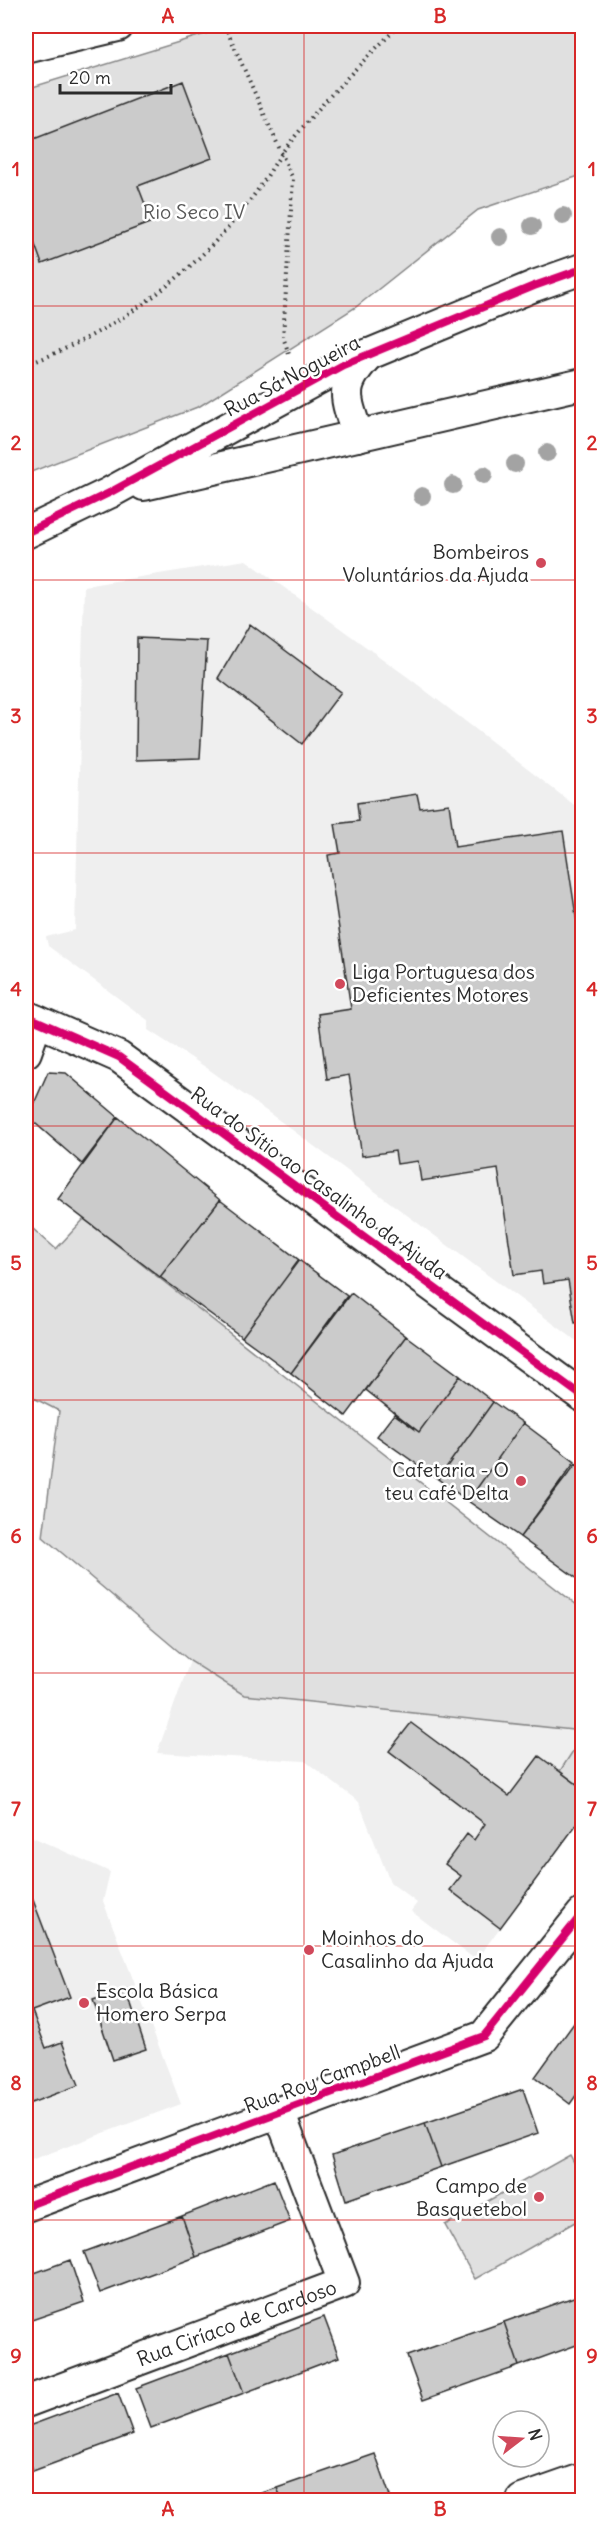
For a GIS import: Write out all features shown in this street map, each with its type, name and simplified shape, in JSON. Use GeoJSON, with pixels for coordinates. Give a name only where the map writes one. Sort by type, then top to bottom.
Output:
{"type":"FeatureCollection","features":[{"type":"Feature","properties":{"kind":"street"},"geometry":{"type":"LineString","coordinates":[[26,48],[118,26]]}},
{"type":"Feature","properties":{"kind":"street","name":"Rua Sá Nogueira"},"geometry":{"type":"LineString","coordinates":[[26,533],[109,493],[371,352],[582,268]]}},
{"type":"Feature","properties":{"kind":"street"},"geometry":{"type":"LineString","coordinates":[[358,436],[347,401],[348,386],[353,371],[371,352]]}},
{"type":"Feature","properties":{"kind":"street","name":"Rua Sá Nogueira"},"geometry":{"type":"LineString","coordinates":[[109,493],[582,384]]}},
{"type":"Feature","properties":{"kind":"street"},"geometry":{"type":"LineString","coordinates":[[26,1052],[31,1018]]}},
{"type":"Feature","properties":{"kind":"street","name":"Rua do Sítio ao Casalinho da Ajuda"},"geometry":{"type":"LineString","coordinates":[[31,1018],[119,1057],[582,1396]]}},
{"type":"Feature","properties":{"kind":"street","name":"Rua Roy Campbell"},"geometry":{"type":"LineString","coordinates":[[26,2206],[484,2037],[582,1914]]}},
{"type":"Feature","properties":{"kind":"street","name":"Rua Ciríaco de Cardoso"},"geometry":{"type":"LineString","coordinates":[[26,2402],[344,2283],[279,2112]]}},
{"type":"Feature","properties":{"kind":"street"},"geometry":{"type":"LineString","coordinates":[[522,2500],[582,2479]]}},
{"type":"Feature","properties":{"kind":"path"},"geometry":{"type":"LineString","coordinates":[[225,26],[293,179],[283,337],[292,363]]}},
{"type":"Feature","properties":{"kind":"path"},"geometry":{"type":"LineString","coordinates":[[26,365],[55,354],[97,333],[137,309],[205,252],[234,221],[282,152],[344,81],[399,26]]}},
{"type":"Feature","properties":{"kind":"shaded area","name":"Liga Portuguesa dos Deficientes Motores"},"geometry":{"type":"Polygon","coordinates":[[[246,560],[409,678],[582,811],[582,1345],[287,1126],[207,1068],[148,1030],[149,1021],[48,946],[46,937],[75,930],[84,586],[246,560]]]}},
{"type":"Feature","properties":{"kind":"shaded area"},"geometry":{"type":"Polygon","coordinates":[[[190,1661],[244,1695],[582,1731],[582,1737],[560,1771],[582,1788],[582,1817],[476,1960],[411,1911],[417,1903],[390,1882],[359,1802],[305,1761],[157,1753],[190,1661]]]}},
{"type":"Feature","properties":{"kind":"shaded area","name":"Escola Básica Homero Serpa"},"geometry":{"type":"Polygon","coordinates":[[[26,1834],[110,1872],[103,1901],[181,2104],[26,2162],[26,1834]]]}},
{"type":"Feature","properties":{"kind":"green space","name":"Rio Seco IV"},"geometry":{"type":"Polygon","coordinates":[[[231,26],[582,26],[582,175],[478,210],[356,307],[200,406],[26,474],[26,89],[231,26]]]}},
{"type":"Feature","properties":{"kind":"green space"},"geometry":{"type":"Polygon","coordinates":[[[84,1219],[582,1609],[582,1731],[244,1695],[190,1661],[43,1537],[59,1411],[26,1394],[26,1223],[56,1249],[84,1219]]]}},
{"type":"Feature","properties":{"kind":"green space"},"geometry":{"type":"Polygon","coordinates":[[[582,1737],[582,1788],[560,1771],[582,1737]]]}},
{"type":"Feature","properties":{"kind":"green space","name":"Campo de Basquetebol"},"geometry":{"type":"Polygon","coordinates":[[[570,2155],[582,2177],[582,2218],[475,2279],[445,2225],[570,2155]]]}},
{"type":"Feature","properties":{"kind":"building"},"geometry":{"type":"Polygon","coordinates":[[[183,81],[212,158],[138,186],[152,222],[42,264],[26,220],[26,142],[183,81]]]}},
{"type":"Feature","properties":{"kind":"building"},"geometry":{"type":"Polygon","coordinates":[[[250,624],[341,692],[302,744],[218,678],[250,624]]]}},
{"type":"Feature","properties":{"kind":"building"},"geometry":{"type":"Polygon","coordinates":[[[137,638],[207,641],[200,758],[136,760],[137,638]]]}},
{"type":"Feature","properties":{"kind":"building"},"geometry":{"type":"Polygon","coordinates":[[[417,794],[420,808],[449,804],[455,847],[563,831],[578,929],[582,928],[582,1322],[575,1323],[568,1280],[543,1284],[541,1271],[514,1275],[498,1169],[421,1181],[418,1161],[397,1164],[395,1151],[362,1156],[349,1075],[327,1079],[318,1014],[351,1009],[328,855],[340,853],[335,824],[359,821],[357,803],[417,794]]]}},
{"type":"Feature","properties":{"kind":"building"},"geometry":{"type":"Polygon","coordinates":[[[48,1072],[66,1073],[118,1117],[82,1164],[28,1117],[48,1072]]]}},
{"type":"Feature","properties":{"kind":"building"},"geometry":{"type":"Polygon","coordinates":[[[118,1117],[220,1200],[160,1277],[58,1199],[118,1117]]]}},
{"type":"Feature","properties":{"kind":"building"},"geometry":{"type":"Polygon","coordinates":[[[220,1200],[299,1260],[242,1337],[160,1277],[220,1200]]]}},
{"type":"Feature","properties":{"kind":"building"},"geometry":{"type":"Polygon","coordinates":[[[299,1260],[347,1296],[291,1373],[242,1337],[299,1260]]]}},
{"type":"Feature","properties":{"kind":"building"},"geometry":{"type":"Polygon","coordinates":[[[351,1293],[406,1336],[346,1416],[291,1373],[351,1293]]]}},
{"type":"Feature","properties":{"kind":"building"},"geometry":{"type":"Polygon","coordinates":[[[406,1336],[460,1376],[419,1432],[366,1390],[406,1336]]]}},
{"type":"Feature","properties":{"kind":"building"},"geometry":{"type":"Polygon","coordinates":[[[460,1376],[493,1402],[438,1479],[377,1436],[394,1414],[419,1432],[460,1376]]]}},
{"type":"Feature","properties":{"kind":"building"},"geometry":{"type":"Polygon","coordinates":[[[493,1402],[523,1423],[468,1501],[438,1479],[493,1402]]]}},
{"type":"Feature","properties":{"kind":"building","name":"Cafetaria - O teu café Delta"},"geometry":{"type":"Polygon","coordinates":[[[523,1423],[575,1462],[520,1537],[468,1501],[523,1423]]]}},
{"type":"Feature","properties":{"kind":"building"},"geometry":{"type":"Polygon","coordinates":[[[576,1464],[582,1469],[582,1582],[520,1537],[576,1464]]]}},
{"type":"Feature","properties":{"kind":"building"},"geometry":{"type":"Polygon","coordinates":[[[411,1723],[509,1796],[539,1756],[582,1788],[582,1817],[500,1928],[450,1890],[461,1876],[445,1864],[467,1834],[474,1840],[485,1824],[389,1751],[411,1723]]]}},
{"type":"Feature","properties":{"kind":"building"},"geometry":{"type":"Polygon","coordinates":[[[33,1900],[70,1997],[32,2011],[46,2048],[62,2042],[79,2085],[26,2105],[26,1903],[33,1900]]]}},
{"type":"Feature","properties":{"kind":"building"},"geometry":{"type":"Polygon","coordinates":[[[126,1989],[146,2049],[113,2060],[93,2000],[126,1989]]]}},
{"type":"Feature","properties":{"kind":"building"},"geometry":{"type":"Polygon","coordinates":[[[582,2012],[582,2087],[570,2104],[535,2077],[582,2012]]]}},
{"type":"Feature","properties":{"kind":"building"},"geometry":{"type":"Polygon","coordinates":[[[523,2089],[538,2133],[441,2167],[425,2123],[523,2089]]]}},
{"type":"Feature","properties":{"kind":"building"},"geometry":{"type":"Polygon","coordinates":[[[425,2123],[441,2167],[346,2200],[332,2155],[425,2123]]]}},
{"type":"Feature","properties":{"kind":"building"},"geometry":{"type":"Polygon","coordinates":[[[274,2180],[290,2221],[196,2257],[182,2216],[274,2180]]]}},
{"type":"Feature","properties":{"kind":"building"},"geometry":{"type":"Polygon","coordinates":[[[182,2216],[196,2257],[100,2293],[84,2252],[182,2216]]]}},
{"type":"Feature","properties":{"kind":"building"},"geometry":{"type":"Polygon","coordinates":[[[70,2260],[84,2302],[26,2322],[26,2276],[70,2260]]]}},
{"type":"Feature","properties":{"kind":"building"},"geometry":{"type":"Polygon","coordinates":[[[582,2294],[582,2343],[519,2366],[504,2322],[582,2294]]]}},
{"type":"Feature","properties":{"kind":"building"},"geometry":{"type":"Polygon","coordinates":[[[324,2317],[339,2357],[244,2393],[229,2353],[324,2317]]]}},
{"type":"Feature","properties":{"kind":"building"},"geometry":{"type":"Polygon","coordinates":[[[504,2322],[519,2366],[423,2400],[407,2356],[504,2322]]]}},
{"type":"Feature","properties":{"kind":"building"},"geometry":{"type":"Polygon","coordinates":[[[229,2353],[244,2393],[151,2428],[136,2388],[229,2353]]]}},
{"type":"Feature","properties":{"kind":"building"},"geometry":{"type":"Polygon","coordinates":[[[118,2393],[133,2434],[33,2471],[26,2449],[26,2427],[118,2393]]]}},
{"type":"Feature","properties":{"kind":"building"},"geometry":{"type":"Polygon","coordinates":[[[26,2449],[33,2471],[26,2474],[26,2449]]]}},
{"type":"Feature","properties":{"kind":"building"},"geometry":{"type":"Polygon","coordinates":[[[375,2454],[390,2496],[377,2500],[282,2500],[277,2488],[375,2454]]]}},
{"type":"Feature","properties":{"kind":"building"},"geometry":{"type":"Polygon","coordinates":[[[277,2488],[282,2500],[241,2500],[277,2488]]]}},
{"type":"Feature","properties":{"kind":"cycle path"},"geometry":{"type":"LineString","coordinates":[[26,533],[109,493],[343,365],[534,286],[582,269]]}},
{"type":"Feature","properties":{"kind":"cycle path"},"geometry":{"type":"LineString","coordinates":[[26,1016],[119,1057],[582,1396]]}},
{"type":"Feature","properties":{"kind":"cycle path"},"geometry":{"type":"LineString","coordinates":[[26,2206],[484,2036],[582,1914]]}},
{"type":"Feature","properties":{"kind":"place","name":"Bombeiros Voluntários da Ajuda"},"geometry":{"type":"Point","coordinates":[541,563]}},
{"type":"Feature","properties":{"kind":"place","name":"Liga Portuguesa dos Deficientes Motores"},"geometry":{"type":"Point","coordinates":[340,984]}},
{"type":"Feature","properties":{"kind":"place","name":"Cafetaria - O teu café Delta"},"geometry":{"type":"Point","coordinates":[521,1481]}},
{"type":"Feature","properties":{"kind":"place","name":"Moinhos do Casalinho da Ajuda"},"geometry":{"type":"Point","coordinates":[309,1950]}},
{"type":"Feature","properties":{"kind":"place","name":"Escola Básica Homero Serpa"},"geometry":{"type":"Point","coordinates":[84,2003]}},
{"type":"Feature","properties":{"kind":"place","name":"Campo de Basquetebol"},"geometry":{"type":"Point","coordinates":[539,2197]}}]}
